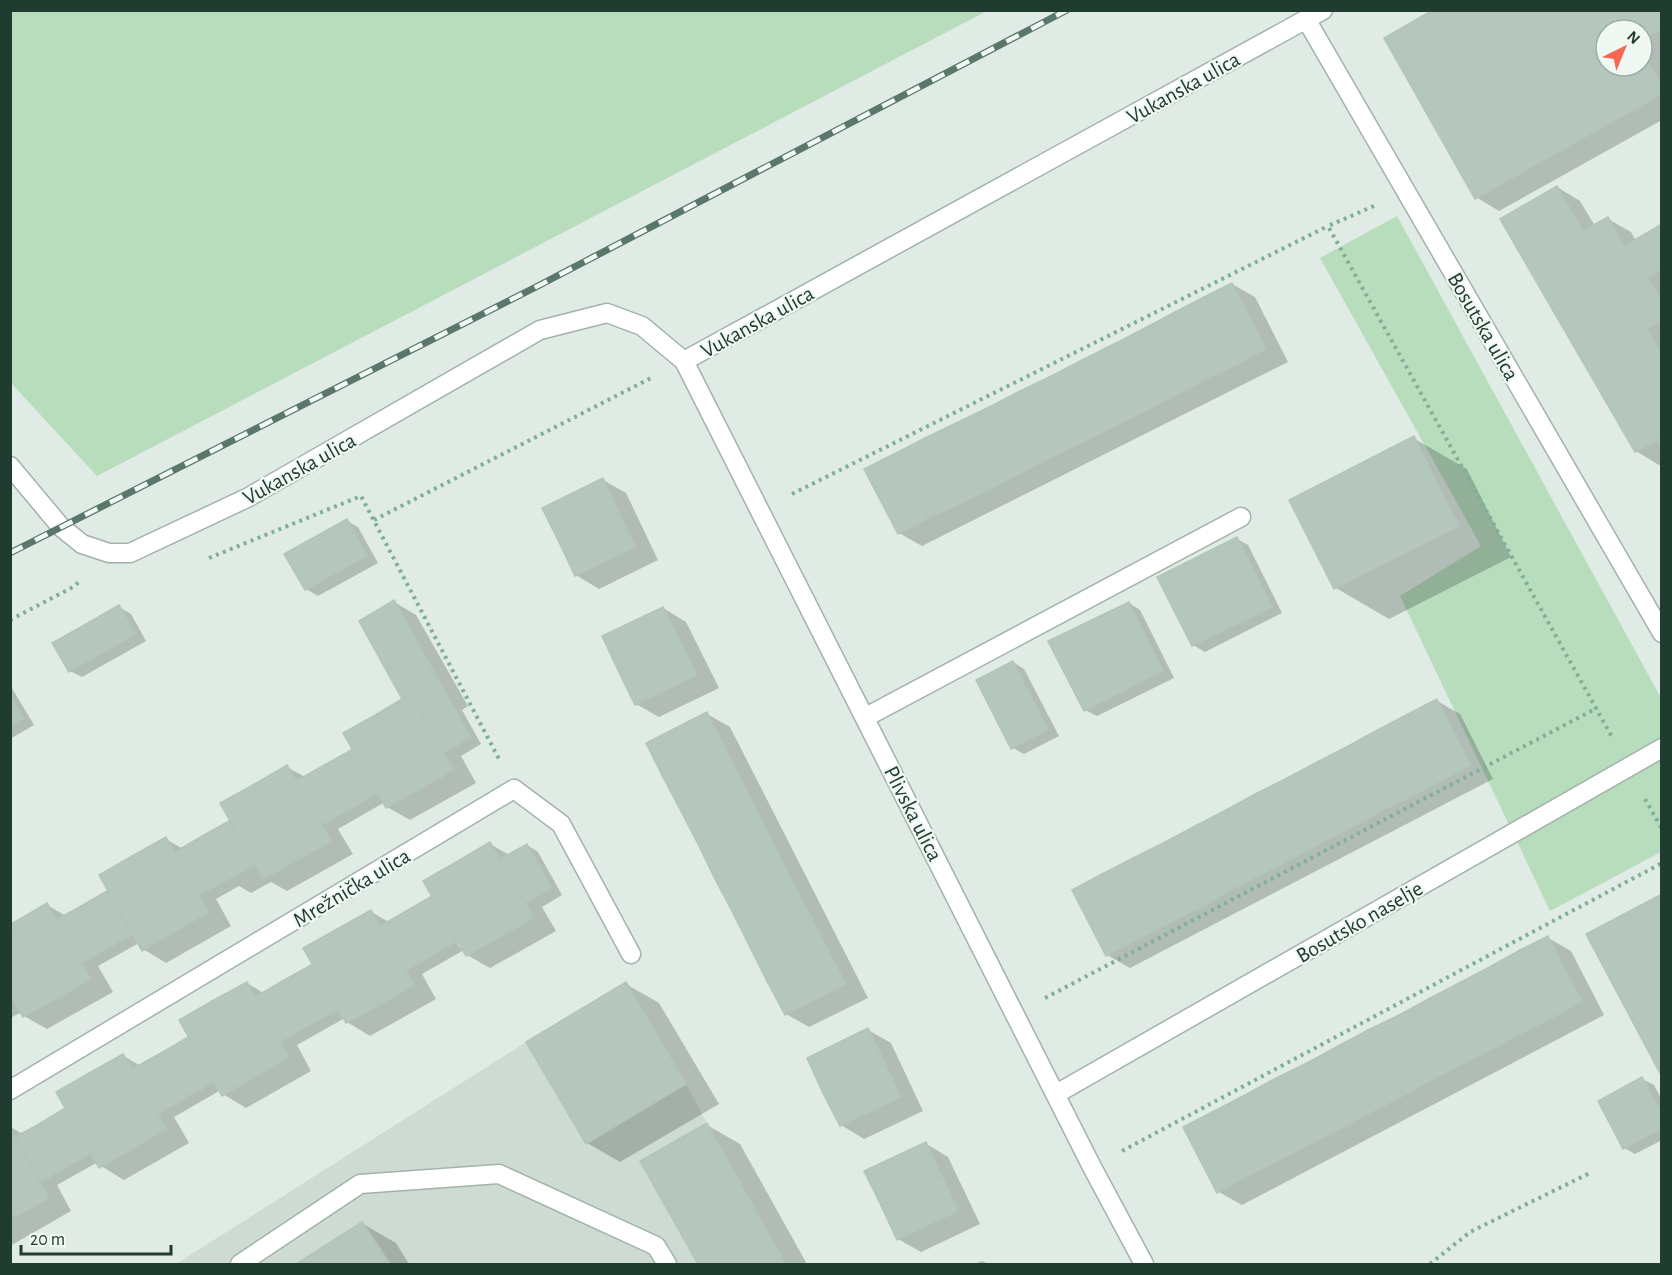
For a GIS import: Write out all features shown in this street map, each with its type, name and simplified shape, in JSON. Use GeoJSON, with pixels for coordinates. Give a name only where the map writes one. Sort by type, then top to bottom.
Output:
{"type":"FeatureCollection","features":[{"type":"Feature","properties":{"kind":"street","name":"Vukanska ulica"},"geometry":{"type":"LineString","coordinates":[[109,554],[130,553],[247,498],[540,330],[607,313],[642,326],[684,361],[1323,10]]}},
{"type":"Feature","properties":{"kind":"street","name":"Bosutska ulica"},"geometry":{"type":"LineString","coordinates":[[1306,19],[1662,633]]}},
{"type":"Feature","properties":{"kind":"street","name":"Plivska ulica"},"geometry":{"type":"LineString","coordinates":[[684,361],[1092,1167],[1144,1264]]}},
{"type":"Feature","properties":{"kind":"street"},"geometry":{"type":"LineString","coordinates":[[10,466],[61,527],[82,544],[109,554]]}},
{"type":"Feature","properties":{"kind":"street"},"geometry":{"type":"LineString","coordinates":[[866,717],[1241,517]]}},
{"type":"Feature","properties":{"kind":"street","name":"Bosutsko naselje"},"geometry":{"type":"LineString","coordinates":[[1056,1094],[1662,748]]}},
{"type":"Feature","properties":{"kind":"street"},"geometry":{"type":"LineString","coordinates":[[514,789],[561,824],[631,954]]}},
{"type":"Feature","properties":{"kind":"street","name":"Mrežnička ulica"},"geometry":{"type":"LineString","coordinates":[[10,1090],[514,789]]}},
{"type":"Feature","properties":{"kind":"street"},"geometry":{"type":"LineString","coordinates":[[240,1264],[360,1184],[499,1174],[656,1246],[667,1264]]}},
{"type":"Feature","properties":{"kind":"path"},"geometry":{"type":"LineString","coordinates":[[760,511],[1328,226],[1407,192]]}},
{"type":"Feature","properties":{"kind":"path"},"geometry":{"type":"LineString","coordinates":[[1328,226],[1662,829]]}},
{"type":"Feature","properties":{"kind":"path"},"geometry":{"type":"LineString","coordinates":[[374,520],[684,361]]}},
{"type":"Feature","properties":{"kind":"path"},"geometry":{"type":"LineString","coordinates":[[208,559],[361,496],[514,789]]}},
{"type":"Feature","properties":{"kind":"path"},"geometry":{"type":"LineString","coordinates":[[10,620],[73,587],[95,570],[109,554]]}},
{"type":"Feature","properties":{"kind":"path"},"geometry":{"type":"LineString","coordinates":[[1016,1013],[1597,708]]}},
{"type":"Feature","properties":{"kind":"path"},"geometry":{"type":"LineString","coordinates":[[1092,1167],[1662,863]]}},
{"type":"Feature","properties":{"kind":"path"},"geometry":{"type":"LineString","coordinates":[[1430,1264],[1470,1232],[1592,1172]]}},
{"type":"Feature","properties":{"kind":"shaded area"},"geometry":{"type":"Polygon","coordinates":[[[626,982],[686,1084],[785,1264],[176,1264],[526,1042],[626,982]]]}},
{"type":"Feature","properties":{"kind":"green space"},"geometry":{"type":"Polygon","coordinates":[[[11,10],[987,11],[97,476],[11,383],[11,10]]]}},
{"type":"Feature","properties":{"kind":"green space"},"geometry":{"type":"Polygon","coordinates":[[[1397,216],[1661,698],[1661,852],[1550,911],[1400,596],[1481,546],[1320,258],[1397,216]]]}},
{"type":"Feature","properties":{"kind":"building"},"geometry":{"type":"Polygon","coordinates":[[[1433,10],[1662,10],[1662,29],[1654,33],[1654,18],[1594,18],[1594,78],[1654,78],[1654,72],[1662,86],[1662,94],[1475,199],[1384,38],[1433,10]]]}},
{"type":"Feature","properties":{"kind":"building"},"geometry":{"type":"Polygon","coordinates":[[[1557,186],[1583,231],[1608,217],[1624,246],[1662,224],[1662,270],[1648,278],[1662,300],[1662,321],[1647,329],[1662,355],[1662,448],[1657,440],[1635,452],[1500,219],[1557,186]]]}},
{"type":"Feature","properties":{"kind":"building"},"geometry":{"type":"Polygon","coordinates":[[[1232,283],[1266,349],[1238,364],[1204,297],[1232,283]]]}},
{"type":"Feature","properties":{"kind":"building"},"geometry":{"type":"Polygon","coordinates":[[[1204,297],[1238,364],[1209,378],[1175,312],[1204,297]]]}},
{"type":"Feature","properties":{"kind":"building"},"geometry":{"type":"Polygon","coordinates":[[[1175,312],[1209,378],[1180,393],[1145,328],[1175,312]]]}},
{"type":"Feature","properties":{"kind":"building"},"geometry":{"type":"Polygon","coordinates":[[[1145,328],[1180,393],[1149,409],[1114,344],[1145,328]]]}},
{"type":"Feature","properties":{"kind":"building"},"geometry":{"type":"Polygon","coordinates":[[[1114,344],[1149,409],[1116,426],[1082,360],[1114,344]]]}},
{"type":"Feature","properties":{"kind":"building"},"geometry":{"type":"Polygon","coordinates":[[[1082,360],[1116,426],[1085,441],[1051,376],[1082,360]]]}},
{"type":"Feature","properties":{"kind":"building"},"geometry":{"type":"Polygon","coordinates":[[[1051,376],[1085,441],[1054,456],[1020,391],[1051,376]]]}},
{"type":"Feature","properties":{"kind":"building"},"geometry":{"type":"Polygon","coordinates":[[[1020,391],[1054,456],[1023,472],[989,407],[1020,391]]]}},
{"type":"Feature","properties":{"kind":"building"},"geometry":{"type":"Polygon","coordinates":[[[989,407],[1023,472],[991,489],[956,423],[989,407]]]}},
{"type":"Feature","properties":{"kind":"building"},"geometry":{"type":"Polygon","coordinates":[[[956,423],[991,489],[960,504],[925,438],[956,423]]]}},
{"type":"Feature","properties":{"kind":"building"},"geometry":{"type":"Polygon","coordinates":[[[1414,436],[1459,526],[1334,589],[1289,500],[1414,436]]]}},
{"type":"Feature","properties":{"kind":"building"},"geometry":{"type":"Polygon","coordinates":[[[925,438],[960,504],[929,518],[894,454],[925,438]]]}},
{"type":"Feature","properties":{"kind":"building"},"geometry":{"type":"Polygon","coordinates":[[[894,454],[929,518],[898,534],[864,469],[894,454]]]}},
{"type":"Feature","properties":{"kind":"building"},"geometry":{"type":"Polygon","coordinates":[[[603,478],[619,513],[559,542],[542,508],[603,478]]]}},
{"type":"Feature","properties":{"kind":"building"},"geometry":{"type":"Polygon","coordinates":[[[619,513],[636,547],[575,576],[559,542],[619,513]]]}},
{"type":"Feature","properties":{"kind":"building"},"geometry":{"type":"Polygon","coordinates":[[[347,519],[367,556],[305,590],[284,554],[347,519]]]}},
{"type":"Feature","properties":{"kind":"building"},"geometry":{"type":"Polygon","coordinates":[[[1237,537],[1272,607],[1192,646],[1157,577],[1237,537]]]}},
{"type":"Feature","properties":{"kind":"building"},"geometry":{"type":"Polygon","coordinates":[[[394,600],[446,693],[419,708],[410,694],[402,699],[359,621],[394,600]]]}},
{"type":"Feature","properties":{"kind":"building"},"geometry":{"type":"Polygon","coordinates":[[[1129,602],[1163,671],[1084,711],[1048,641],[1129,602]]]}},
{"type":"Feature","properties":{"kind":"building"},"geometry":{"type":"Polygon","coordinates":[[[119,605],[136,634],[102,653],[86,624],[119,605]]]}},
{"type":"Feature","properties":{"kind":"building"},"geometry":{"type":"Polygon","coordinates":[[[663,607],[680,641],[618,670],[602,636],[663,607]]]}},
{"type":"Feature","properties":{"kind":"building"},"geometry":{"type":"Polygon","coordinates":[[[86,624],[102,653],[69,672],[52,643],[86,624]]]}},
{"type":"Feature","properties":{"kind":"building"},"geometry":{"type":"Polygon","coordinates":[[[680,641],[697,675],[635,705],[618,670],[680,641]]]}},
{"type":"Feature","properties":{"kind":"building"},"geometry":{"type":"Polygon","coordinates":[[[1013,661],[1048,730],[1011,749],[976,680],[1013,661]]]}},
{"type":"Feature","properties":{"kind":"building"},"geometry":{"type":"Polygon","coordinates":[[[446,693],[471,737],[444,753],[419,708],[446,693]]]}},
{"type":"Feature","properties":{"kind":"building"},"geometry":{"type":"Polygon","coordinates":[[[410,694],[454,770],[420,789],[377,714],[410,694]]]}},
{"type":"Feature","properties":{"kind":"building"},"geometry":{"type":"Polygon","coordinates":[[[10,696],[24,718],[10,727],[10,696]]]}},
{"type":"Feature","properties":{"kind":"building"},"geometry":{"type":"Polygon","coordinates":[[[1437,699],[1471,765],[1443,780],[1408,714],[1437,699]]]}},
{"type":"Feature","properties":{"kind":"building"},"geometry":{"type":"Polygon","coordinates":[[[707,712],[724,746],[663,777],[646,743],[707,712]]]}},
{"type":"Feature","properties":{"kind":"building"},"geometry":{"type":"Polygon","coordinates":[[[377,714],[420,789],[386,808],[343,733],[377,714]]]}},
{"type":"Feature","properties":{"kind":"building"},"geometry":{"type":"Polygon","coordinates":[[[1408,714],[1443,780],[1415,795],[1381,728],[1408,714]]]}},
{"type":"Feature","properties":{"kind":"building"},"geometry":{"type":"Polygon","coordinates":[[[1381,728],[1415,795],[1384,810],[1350,745],[1381,728]]]}},
{"type":"Feature","properties":{"kind":"building"},"geometry":{"type":"Polygon","coordinates":[[[1350,745],[1384,810],[1354,826],[1319,761],[1350,745]]]}},
{"type":"Feature","properties":{"kind":"building"},"geometry":{"type":"Polygon","coordinates":[[[724,746],[741,780],[681,811],[663,777],[724,746]]]}},
{"type":"Feature","properties":{"kind":"building"},"geometry":{"type":"Polygon","coordinates":[[[353,749],[378,793],[351,809],[326,764],[353,749]]]}},
{"type":"Feature","properties":{"kind":"building"},"geometry":{"type":"Polygon","coordinates":[[[1319,761],[1354,826],[1321,843],[1287,778],[1319,761]]]}},
{"type":"Feature","properties":{"kind":"building"},"geometry":{"type":"Polygon","coordinates":[[[326,764],[351,809],[321,825],[296,781],[326,764]]]}},
{"type":"Feature","properties":{"kind":"building"},"geometry":{"type":"Polygon","coordinates":[[[287,765],[331,841],[296,861],[253,785],[287,765]]]}},
{"type":"Feature","properties":{"kind":"building"},"geometry":{"type":"Polygon","coordinates":[[[1287,778],[1321,843],[1292,859],[1257,793],[1287,778]]]}},
{"type":"Feature","properties":{"kind":"building"},"geometry":{"type":"Polygon","coordinates":[[[741,780],[759,814],[698,844],[681,811],[741,780]]]}},
{"type":"Feature","properties":{"kind":"building"},"geometry":{"type":"Polygon","coordinates":[[[253,785],[296,861],[263,879],[220,803],[253,785]]]}},
{"type":"Feature","properties":{"kind":"building"},"geometry":{"type":"Polygon","coordinates":[[[1257,793],[1292,859],[1260,875],[1226,810],[1257,793]]]}},
{"type":"Feature","properties":{"kind":"building"},"geometry":{"type":"Polygon","coordinates":[[[1226,810],[1260,875],[1230,891],[1195,826],[1226,810]]]}},
{"type":"Feature","properties":{"kind":"building"},"geometry":{"type":"Polygon","coordinates":[[[759,814],[776,848],[715,879],[698,844],[759,814]]]}},
{"type":"Feature","properties":{"kind":"building"},"geometry":{"type":"Polygon","coordinates":[[[229,821],[255,865],[227,880],[202,836],[229,821]]]}},
{"type":"Feature","properties":{"kind":"building"},"geometry":{"type":"Polygon","coordinates":[[[1195,826],[1230,891],[1199,908],[1165,842],[1195,826]]]}},
{"type":"Feature","properties":{"kind":"building"},"geometry":{"type":"Polygon","coordinates":[[[202,836],[227,880],[199,895],[175,852],[202,836]]]}},
{"type":"Feature","properties":{"kind":"building"},"geometry":{"type":"Polygon","coordinates":[[[166,837],[209,912],[174,932],[132,856],[166,837]]]}},
{"type":"Feature","properties":{"kind":"building"},"geometry":{"type":"Polygon","coordinates":[[[490,842],[534,918],[500,937],[456,862],[490,842]]]}},
{"type":"Feature","properties":{"kind":"building"},"geometry":{"type":"Polygon","coordinates":[[[1165,842],[1199,908],[1168,924],[1133,858],[1165,842]]]}},
{"type":"Feature","properties":{"kind":"building"},"geometry":{"type":"Polygon","coordinates":[[[527,844],[552,888],[525,903],[500,859],[527,844]]]}},
{"type":"Feature","properties":{"kind":"building"},"geometry":{"type":"Polygon","coordinates":[[[776,848],[793,882],[733,913],[715,879],[776,848]]]}},
{"type":"Feature","properties":{"kind":"building"},"geometry":{"type":"Polygon","coordinates":[[[132,856],[174,932],[142,951],[99,875],[132,856]]]}},
{"type":"Feature","properties":{"kind":"building"},"geometry":{"type":"Polygon","coordinates":[[[1133,858],[1168,924],[1137,940],[1102,874],[1133,858]]]}},
{"type":"Feature","properties":{"kind":"building"},"geometry":{"type":"Polygon","coordinates":[[[456,862],[500,937],[466,956],[423,881],[456,862]]]}},
{"type":"Feature","properties":{"kind":"building"},"geometry":{"type":"Polygon","coordinates":[[[1102,874],[1137,940],[1106,956],[1072,890],[1102,874]]]}},
{"type":"Feature","properties":{"kind":"building"},"geometry":{"type":"Polygon","coordinates":[[[793,882],[811,917],[750,947],[733,913],[793,882]]]}},
{"type":"Feature","properties":{"kind":"building"},"geometry":{"type":"Polygon","coordinates":[[[107,891],[132,935],[106,949],[81,906],[107,891]]]}},
{"type":"Feature","properties":{"kind":"building"},"geometry":{"type":"Polygon","coordinates":[[[1662,894],[1662,1077],[1586,934],[1662,894]]]}},
{"type":"Feature","properties":{"kind":"building"},"geometry":{"type":"Polygon","coordinates":[[[432,896],[457,941],[431,956],[406,911],[432,896]]]}},
{"type":"Feature","properties":{"kind":"building"},"geometry":{"type":"Polygon","coordinates":[[[47,903],[91,979],[56,999],[13,923],[47,903]]]}},
{"type":"Feature","properties":{"kind":"building"},"geometry":{"type":"Polygon","coordinates":[[[81,906],[106,949],[81,963],[56,920],[81,906]]]}},
{"type":"Feature","properties":{"kind":"building"},"geometry":{"type":"Polygon","coordinates":[[[371,910],[414,985],[380,1005],[337,929],[371,910]]]}},
{"type":"Feature","properties":{"kind":"building"},"geometry":{"type":"Polygon","coordinates":[[[406,911],[431,956],[406,971],[380,926],[406,911]]]}},
{"type":"Feature","properties":{"kind":"building"},"geometry":{"type":"Polygon","coordinates":[[[811,917],[828,950],[767,981],[750,947],[811,917]]]}},
{"type":"Feature","properties":{"kind":"building"},"geometry":{"type":"Polygon","coordinates":[[[13,923],[56,999],[23,1017],[10,996],[10,924],[13,923]]]}},
{"type":"Feature","properties":{"kind":"building"},"geometry":{"type":"Polygon","coordinates":[[[337,929],[380,1005],[346,1023],[303,948],[337,929]]]}},
{"type":"Feature","properties":{"kind":"building"},"geometry":{"type":"Polygon","coordinates":[[[1548,936],[1582,1002],[1554,1017],[1520,950],[1548,936]]]}},
{"type":"Feature","properties":{"kind":"building"},"geometry":{"type":"Polygon","coordinates":[[[828,950],[846,984],[785,1015],[767,981],[828,950]]]}},
{"type":"Feature","properties":{"kind":"building"},"geometry":{"type":"Polygon","coordinates":[[[1520,950],[1554,1017],[1526,1031],[1493,965],[1520,950]]]}},
{"type":"Feature","properties":{"kind":"building"},"geometry":{"type":"Polygon","coordinates":[[[313,964],[339,1009],[309,1025],[284,980],[313,964]]]}},
{"type":"Feature","properties":{"kind":"building"},"geometry":{"type":"Polygon","coordinates":[[[1493,965],[1526,1031],[1496,1047],[1461,982],[1493,965]]]}},
{"type":"Feature","properties":{"kind":"building"},"geometry":{"type":"Polygon","coordinates":[[[284,980],[309,1025],[280,1042],[255,997],[284,980]]]}},
{"type":"Feature","properties":{"kind":"building"},"geometry":{"type":"Polygon","coordinates":[[[247,982],[289,1057],[255,1077],[212,1001],[247,982]]]}},
{"type":"Feature","properties":{"kind":"building"},"geometry":{"type":"Polygon","coordinates":[[[626,982],[686,1084],[586,1144],[526,1042],[626,982]]]}},
{"type":"Feature","properties":{"kind":"building"},"geometry":{"type":"Polygon","coordinates":[[[1461,982],[1496,1047],[1465,1063],[1430,998],[1461,982]]]}},
{"type":"Feature","properties":{"kind":"building"},"geometry":{"type":"Polygon","coordinates":[[[1430,998],[1465,1063],[1433,1079],[1399,1015],[1430,998]]]}},
{"type":"Feature","properties":{"kind":"building"},"geometry":{"type":"Polygon","coordinates":[[[212,1001],[255,1077],[222,1096],[179,1020],[212,1001]]]}},
{"type":"Feature","properties":{"kind":"building"},"geometry":{"type":"Polygon","coordinates":[[[1399,1015],[1433,1079],[1403,1096],[1368,1030],[1399,1015]]]}},
{"type":"Feature","properties":{"kind":"building"},"geometry":{"type":"Polygon","coordinates":[[[868,1028],[885,1063],[823,1093],[807,1058],[868,1028]]]}},
{"type":"Feature","properties":{"kind":"building"},"geometry":{"type":"Polygon","coordinates":[[[1368,1030],[1403,1096],[1372,1112],[1338,1046],[1368,1030]]]}},
{"type":"Feature","properties":{"kind":"building"},"geometry":{"type":"Polygon","coordinates":[[[188,1037],[214,1082],[187,1097],[161,1053],[188,1037]]]}},
{"type":"Feature","properties":{"kind":"building"},"geometry":{"type":"Polygon","coordinates":[[[1338,1046],[1372,1112],[1342,1128],[1307,1063],[1338,1046]]]}},
{"type":"Feature","properties":{"kind":"building"},"geometry":{"type":"Polygon","coordinates":[[[161,1053],[187,1097],[158,1114],[132,1069],[161,1053]]]}},
{"type":"Feature","properties":{"kind":"building"},"geometry":{"type":"Polygon","coordinates":[[[123,1054],[167,1129],[132,1149],[89,1073],[123,1054]]]}},
{"type":"Feature","properties":{"kind":"building"},"geometry":{"type":"Polygon","coordinates":[[[885,1063],[901,1097],[840,1126],[823,1093],[885,1063]]]}},
{"type":"Feature","properties":{"kind":"building"},"geometry":{"type":"Polygon","coordinates":[[[1307,1063],[1342,1128],[1310,1144],[1276,1078],[1307,1063]]]}},
{"type":"Feature","properties":{"kind":"building"},"geometry":{"type":"Polygon","coordinates":[[[89,1073],[132,1149],[99,1168],[56,1092],[89,1073]]]}},
{"type":"Feature","properties":{"kind":"building"},"geometry":{"type":"Polygon","coordinates":[[[1642,1077],[1662,1113],[1662,1128],[1623,1149],[1598,1101],[1642,1077]]]}},
{"type":"Feature","properties":{"kind":"building"},"geometry":{"type":"Polygon","coordinates":[[[1276,1078],[1310,1144],[1280,1160],[1245,1095],[1276,1078]]]}},
{"type":"Feature","properties":{"kind":"building"},"geometry":{"type":"Polygon","coordinates":[[[1245,1095],[1280,1160],[1248,1176],[1214,1111],[1245,1095]]]}},
{"type":"Feature","properties":{"kind":"building"},"geometry":{"type":"Polygon","coordinates":[[[65,1108],[91,1153],[65,1168],[39,1124],[65,1108]]]}},
{"type":"Feature","properties":{"kind":"building"},"geometry":{"type":"Polygon","coordinates":[[[1214,1111],[1248,1176],[1217,1193],[1183,1127],[1214,1111]]]}},
{"type":"Feature","properties":{"kind":"building"},"geometry":{"type":"Polygon","coordinates":[[[707,1123],[785,1263],[698,1264],[640,1161],[707,1123]]]}},
{"type":"Feature","properties":{"kind":"building"},"geometry":{"type":"Polygon","coordinates":[[[39,1124],[65,1168],[41,1182],[15,1137],[39,1124]]]}},
{"type":"Feature","properties":{"kind":"building"},"geometry":{"type":"Polygon","coordinates":[[[10,1130],[49,1198],[15,1217],[10,1209],[10,1130]]]}},
{"type":"Feature","properties":{"kind":"building"},"geometry":{"type":"Polygon","coordinates":[[[926,1142],[942,1176],[881,1205],[864,1171],[926,1142]]]}},
{"type":"Feature","properties":{"kind":"building"},"geometry":{"type":"Polygon","coordinates":[[[942,1176],[958,1211],[897,1240],[881,1205],[942,1176]]]}},
{"type":"Feature","properties":{"kind":"building"},"geometry":{"type":"Polygon","coordinates":[[[362,1222],[390,1264],[296,1264],[362,1222]]]}},
{"type":"Feature","properties":{"kind":"railway"},"geometry":{"type":"LineString","coordinates":[[10,553],[534,288],[1067,10]]}}]}
